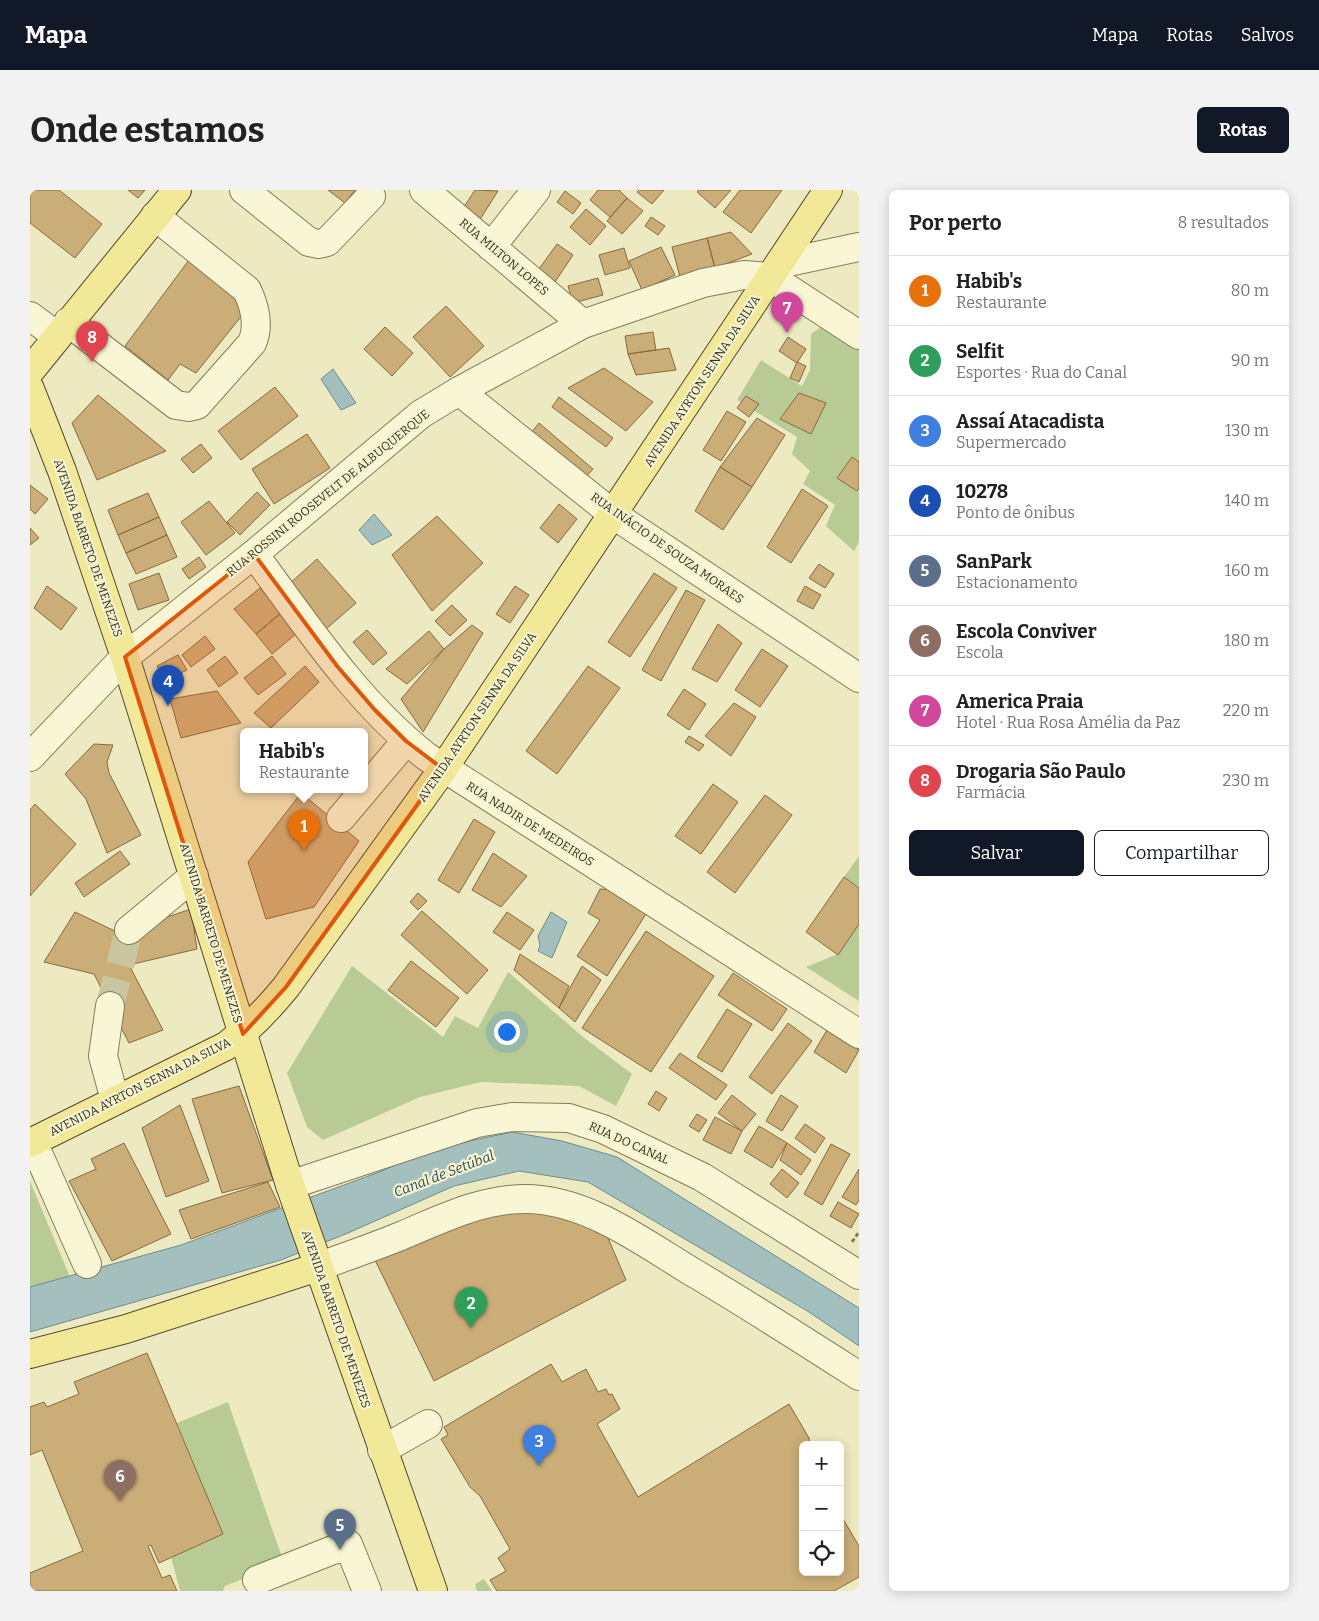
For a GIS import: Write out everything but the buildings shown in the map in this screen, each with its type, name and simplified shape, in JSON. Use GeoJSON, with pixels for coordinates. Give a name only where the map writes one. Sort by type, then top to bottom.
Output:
{"type":"FeatureCollection","features":[{"type":"Feature","properties":{"kind":"main road"},"geometry":{"type":"LineString","coordinates":[[30,371],[176,190]]}},
{"type":"Feature","properties":{"kind":"main road","name":"AVENIDA AYRTON SENNA DA SILVA"},"geometry":{"type":"LineString","coordinates":[[32,1142],[226,1046],[243,1034],[286,988],[443,769],[828,190]]}},
{"type":"Feature","properties":{"kind":"main road","name":"AVENIDA BARRETO DE MENEZES"},"geometry":{"type":"LineString","coordinates":[[30,389],[62,471],[125,657],[316,1263],[433,1591]]}},
{"type":"Feature","properties":{"kind":"main road"},"geometry":{"type":"LineString","coordinates":[[30,1354],[126,1329],[316,1263]]}},
{"type":"Feature","properties":{"kind":"street"},"geometry":{"type":"LineString","coordinates":[[244,190],[309,242],[319,244],[327,242],[371,196]]}},
{"type":"Feature","properties":{"kind":"street","name":"RUA MILTON LOPES"},"geometry":{"type":"LineString","coordinates":[[424,190],[583,324]]}},
{"type":"Feature","properties":{"kind":"street"},"geometry":{"type":"LineString","coordinates":[[491,247],[536,190]]}},
{"type":"Feature","properties":{"kind":"street"},"geometry":{"type":"LineString","coordinates":[[30,316],[63,329],[176,405],[189,408],[196,405],[252,343],[257,333],[257,321],[253,303],[247,290],[155,216]]}},
{"type":"Feature","properties":{"kind":"street"},"geometry":{"type":"LineString","coordinates":[[774,271],[859,246]]}},
{"type":"Feature","properties":{"kind":"street"},"geometry":{"type":"LineString","coordinates":[[774,271],[859,335]]}},
{"type":"Feature","properties":{"kind":"street","name":"RUA ROSSINI ROOSEVELT DE ALBUQUERQUE"},"geometry":{"type":"LineString","coordinates":[[30,757],[125,657],[254,554],[422,414],[459,391],[583,324],[703,283],[737,275],[774,271]]}},
{"type":"Feature","properties":{"kind":"street","name":"RUA INÁCIO DE SOUZA MORAES"},"geometry":{"type":"LineString","coordinates":[[459,391],[614,514],[859,678]]}},
{"type":"Feature","properties":{"kind":"street","name":"RUA NADIR DE MEDEIROS"},"geometry":{"type":"LineString","coordinates":[[254,554],[336,666],[406,741],[443,769],[859,1034]]}},
{"type":"Feature","properties":{"kind":"street"},"geometry":{"type":"LineString","coordinates":[[368,786],[406,741]]}},
{"type":"Feature","properties":{"kind":"street"},"geometry":{"type":"LineString","coordinates":[[341,818],[362,793]]}},
{"type":"Feature","properties":{"kind":"street"},"geometry":{"type":"LineString","coordinates":[[129,930],[194,876]]}},
{"type":"Feature","properties":{"kind":"street"},"geometry":{"type":"LineString","coordinates":[[110,1006],[103,1056],[115,1100]]}},
{"type":"Feature","properties":{"kind":"street","name":"RUA DO CANAL"},"geometry":{"type":"LineString","coordinates":[[293,1193],[477,1123],[512,1117],[569,1118],[603,1129],[702,1177],[859,1275]]}},
{"type":"Feature","properties":{"kind":"street"},"geometry":{"type":"LineString","coordinates":[[32,1142],[87,1264]]}},
{"type":"Feature","properties":{"kind":"street"},"geometry":{"type":"LineString","coordinates":[[316,1263],[486,1204],[524,1199],[551,1201],[580,1210],[620,1229],[755,1308],[859,1376]]}},
{"type":"Feature","properties":{"kind":"street"},"geometry":{"type":"LineString","coordinates":[[382,1450],[428,1424]]}},
{"type":"Feature","properties":{"kind":"street"},"geometry":{"type":"LineString","coordinates":[[258,1580],[348,1544],[367,1591]]}},
{"type":"Feature","properties":{"kind":"highlighted area"},"geometry":{"type":"Polygon","coordinates":[[[254,554],[337,666],[374,709],[406,741],[443,769],[286,987],[243,1034],[125,657],[254,554]]]}},
{"type":"Feature","properties":{"kind":"green space"},"geometry":{"type":"Polygon","coordinates":[[[828,322],[859,343],[859,542],[854,551],[826,526],[835,505],[803,484],[810,471],[792,454],[797,437],[737,400],[761,360],[802,386],[810,370],[811,334],[828,322]]]}},
{"type":"Feature","properties":{"kind":"green space"},"geometry":{"type":"Polygon","coordinates":[[[859,856],[859,888],[844,877],[859,856]]]}},
{"type":"Feature","properties":{"kind":"green space"},"geometry":{"type":"Polygon","coordinates":[[[859,924],[859,1001],[806,967],[838,954],[859,924]]]}},
{"type":"Feature","properties":{"kind":"green space"},"geometry":{"type":"Polygon","coordinates":[[[352,966],[443,1037],[455,1016],[478,1028],[508,972],[583,1037],[632,1074],[616,1106],[579,1086],[481,1082],[420,1097],[323,1140],[307,1127],[287,1073],[352,966]]]}},
{"type":"Feature","properties":{"kind":"green space"},"geometry":{"type":"Polygon","coordinates":[[[30,1181],[70,1277],[30,1287],[30,1181]]]}},
{"type":"Feature","properties":{"kind":"green space"},"geometry":{"type":"Polygon","coordinates":[[[228,1402],[284,1563],[225,1586],[223,1591],[180,1591],[171,1557],[223,1534],[177,1423],[228,1402]]]}},
{"type":"Feature","properties":{"kind":"green space"},"geometry":{"type":"Polygon","coordinates":[[[484,1579],[492,1591],[477,1591],[475,1584],[484,1579]]]}},
{"type":"Feature","properties":{"kind":"water"},"geometry":{"type":"Polygon","coordinates":[[[333,369],[356,403],[341,410],[321,379],[333,369]]]}},
{"type":"Feature","properties":{"kind":"water"},"geometry":{"type":"Polygon","coordinates":[[[374,514],[392,535],[372,545],[359,530],[374,514]]]}},
{"type":"Feature","properties":{"kind":"water"},"geometry":{"type":"Polygon","coordinates":[[[551,912],[567,922],[552,958],[538,951],[540,946],[538,936],[551,912]]]}},
{"type":"Feature","properties":{"kind":"water","name":"Canal de Setúbal"},"geometry":{"type":"Polygon","coordinates":[[[512,1132],[562,1141],[617,1157],[859,1308],[859,1346],[809,1312],[588,1182],[519,1171],[454,1186],[348,1233],[281,1260],[30,1332],[30,1287],[181,1245],[382,1171],[428,1150],[512,1132]]]}},
{"type":"Feature","properties":{"kind":"tunnel"},"geometry":{"type":"LineString","coordinates":[[110,1006],[129,930]]}},
{"type":"Feature","properties":{"kind":"place","name":"America Praia"},"geometry":{"type":"Point","coordinates":[787,333]}},
{"type":"Feature","properties":{"kind":"place","name":"Drogaria São Paulo"},"geometry":{"type":"Point","coordinates":[92,362]}},
{"type":"Feature","properties":{"kind":"place","name":"10278"},"geometry":{"type":"Point","coordinates":[168,706]}},
{"type":"Feature","properties":{"kind":"place","name":"Habib's"},"geometry":{"type":"Point","coordinates":[304,851]}},
{"type":"Feature","properties":{"kind":"place","name":"Selfit"},"geometry":{"type":"Point","coordinates":[471,1328]}},
{"type":"Feature","properties":{"kind":"place","name":"Assaí Atacadista"},"geometry":{"type":"Point","coordinates":[539,1466]}},
{"type":"Feature","properties":{"kind":"place","name":"Escola Conviver"},"geometry":{"type":"Point","coordinates":[120,1501]}},
{"type":"Feature","properties":{"kind":"place","name":"SanPark"},"geometry":{"type":"Point","coordinates":[340,1550]}}]}
